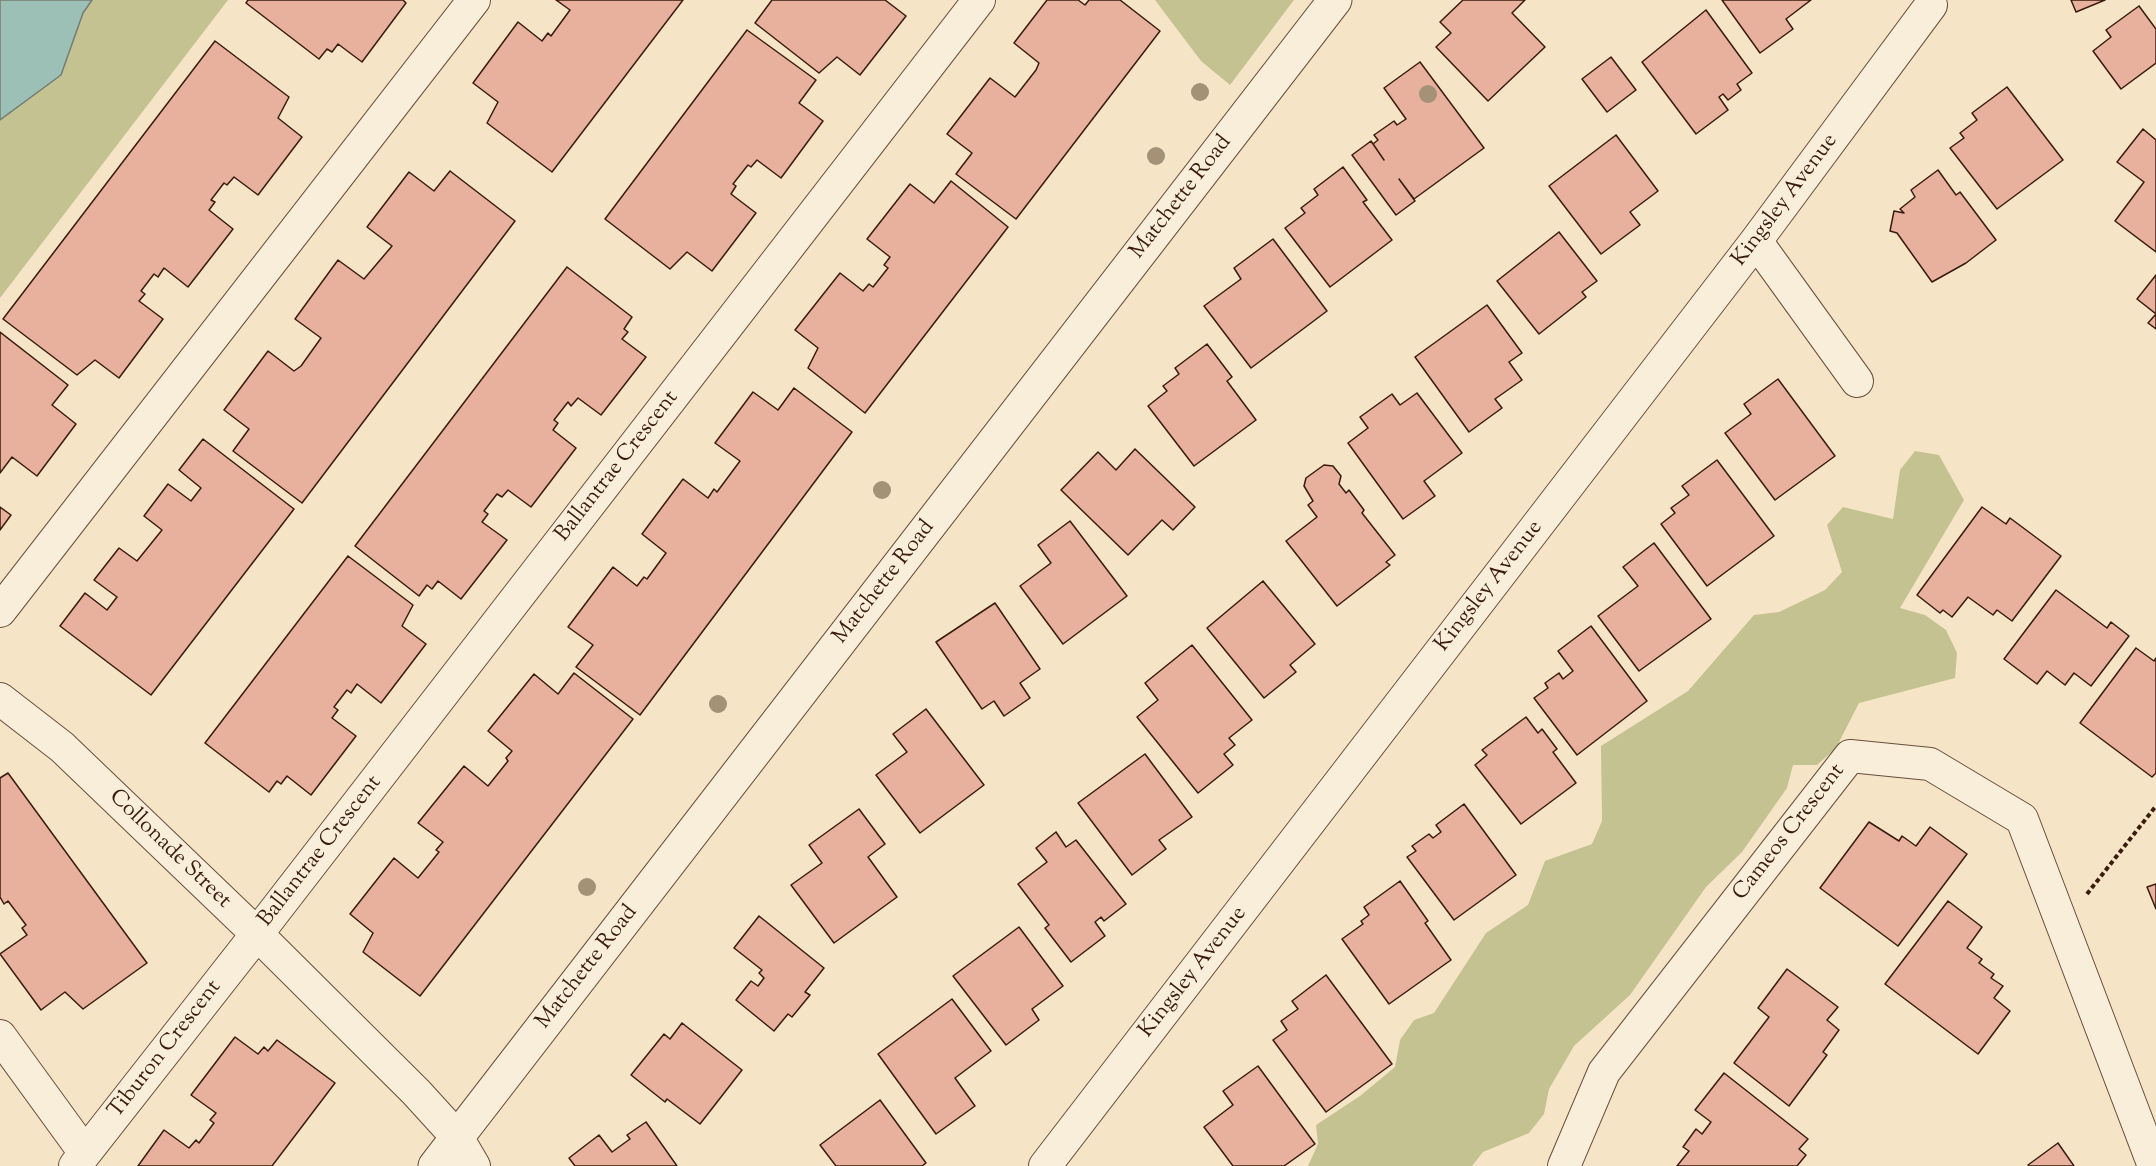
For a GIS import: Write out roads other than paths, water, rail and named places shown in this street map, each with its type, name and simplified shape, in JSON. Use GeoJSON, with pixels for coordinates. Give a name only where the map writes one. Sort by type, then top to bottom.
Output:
{"type":"FeatureCollection","features":[{"type":"Feature","properties":{"kind":"street"},"geometry":{"type":"LineString","coordinates":[[0,611],[474,0]]}},
{"type":"Feature","properties":{"kind":"street","name":"Ballantrae Crescent"},"geometry":{"type":"LineString","coordinates":[[257,934],[979,0]]}},
{"type":"Feature","properties":{"kind":"street","name":"Matchette Road"},"geometry":{"type":"LineString","coordinates":[[435,1166],[1335,0]]}},
{"type":"Feature","properties":{"kind":"street","name":"Kingsley Avenue"},"geometry":{"type":"LineString","coordinates":[[1045,1166],[1756,242],[1931,5]]}},
{"type":"Feature","properties":{"kind":"street"},"geometry":{"type":"LineString","coordinates":[[1756,242],[1857,381]]}},
{"type":"Feature","properties":{"kind":"street","name":"Collonade Street"},"geometry":{"type":"LineString","coordinates":[[0,699],[62,747],[257,934],[457,1137],[474,1166]]}},
{"type":"Feature","properties":{"kind":"street","name":"Cameos Crescent"},"geometry":{"type":"LineString","coordinates":[[1564,1166],[1604,1072],[1850,756],[1930,764],[2022,819],[2154,1166]]}},
{"type":"Feature","properties":{"kind":"street","name":"Tiburon Crescent"},"geometry":{"type":"LineString","coordinates":[[80,1159],[257,934]]}},
{"type":"Feature","properties":{"kind":"street"},"geometry":{"type":"LineString","coordinates":[[0,1036],[80,1159]]}},
{"type":"Feature","properties":{"kind":"water"},"geometry":{"type":"Polygon","coordinates":[[[0,0],[92,0],[83,13],[61,75],[0,120],[0,0]]]}}]}
